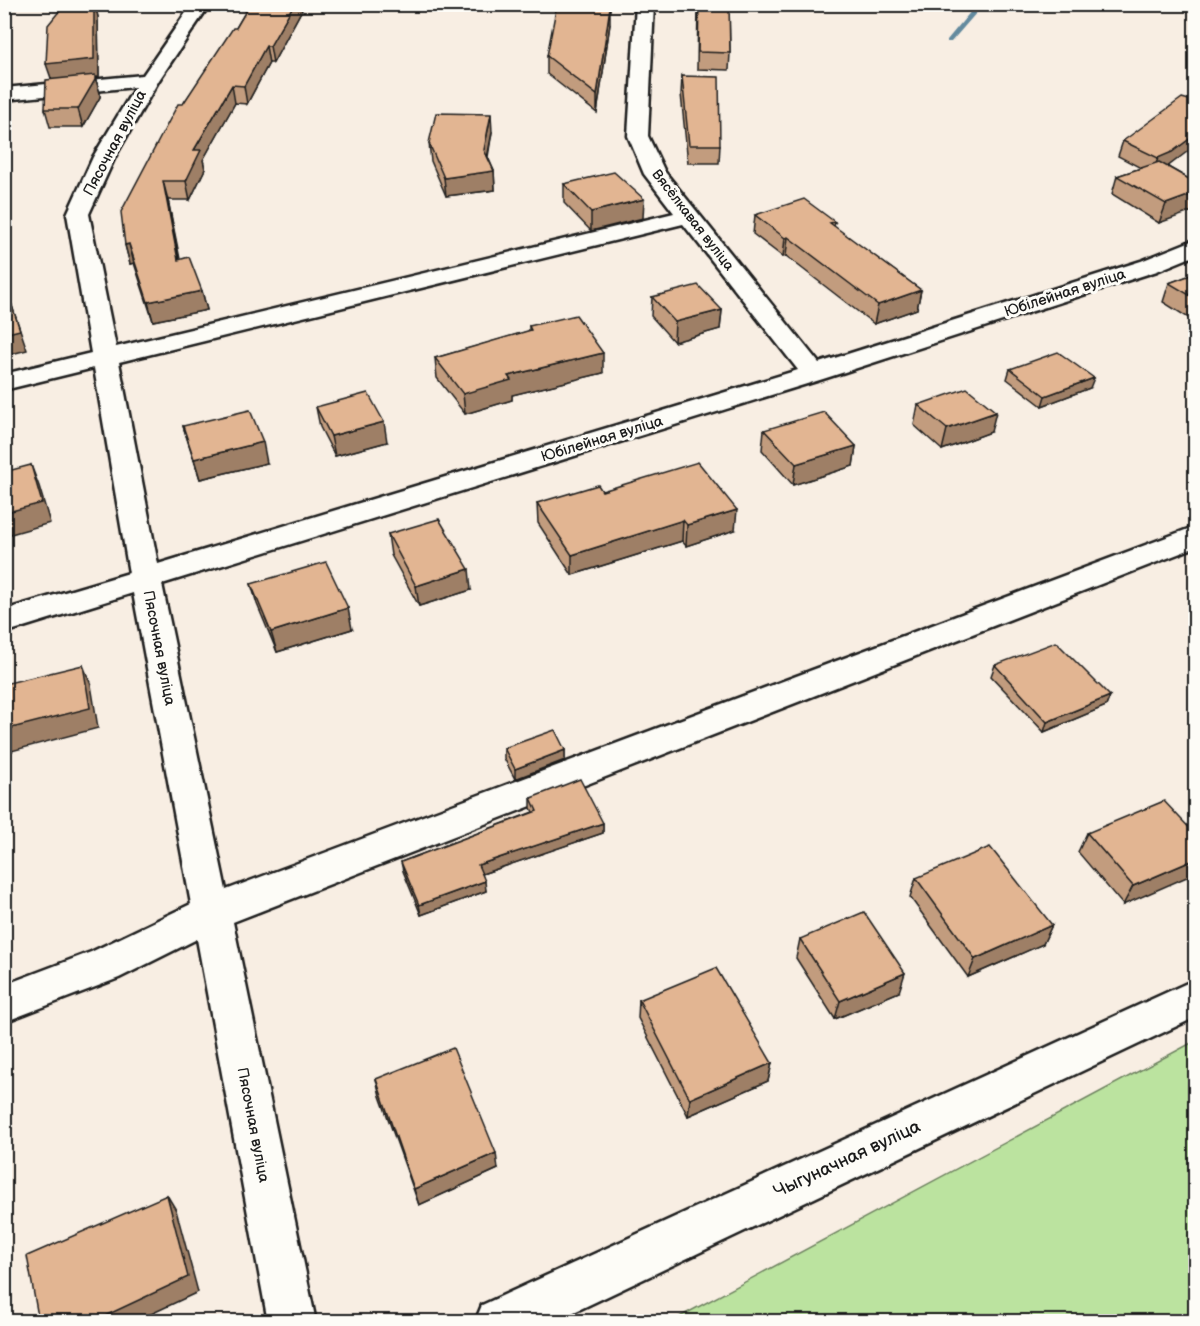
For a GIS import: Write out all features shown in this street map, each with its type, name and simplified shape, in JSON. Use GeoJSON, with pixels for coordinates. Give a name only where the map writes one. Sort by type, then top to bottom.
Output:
{"type":"FeatureCollection","features":[{"type":"Feature","properties":{"kind":"street","name":"Пясочная вуліца"},"geometry":{"type":"LineString","coordinates":[[201,4],[149,80],[104,157],[78,214],[146,580],[292,1322]]}},
{"type":"Feature","properties":{"kind":"street","name":"Вясёлкавая вуліца"},"geometry":{"type":"LineString","coordinates":[[645,4],[638,136],[654,174],[814,373]]}},
{"type":"Feature","properties":{"kind":"street"},"geometry":{"type":"LineString","coordinates":[[4,94],[149,80]]}},
{"type":"Feature","properties":{"kind":"street"},"geometry":{"type":"LineString","coordinates":[[4,382],[688,216]]}},
{"type":"Feature","properties":{"kind":"street","name":"Юбілейная вуліца"},"geometry":{"type":"LineString","coordinates":[[4,622],[814,373],[1149,266],[1196,246]]}},
{"type":"Feature","properties":{"kind":"street"},"geometry":{"type":"LineString","coordinates":[[4,1004],[105,965],[212,913],[1196,536]]}},
{"type":"Feature","properties":{"kind":"street","name":"Чыгуначная вуліца"},"geometry":{"type":"LineString","coordinates":[[499,1322],[1196,997]]}},
{"type":"Feature","properties":{"kind":"green space"},"geometry":{"type":"Polygon","coordinates":[[[1195,1041],[1195,1321],[672,1321],[1195,1041]]]}},
{"type":"Feature","properties":{"kind":"building"},"geometry":{"type":"Polygon","coordinates":[[[65,4],[94,4],[94,59],[46,64],[48,25],[65,4]]]}},
{"type":"Feature","properties":{"kind":"building"},"geometry":{"type":"Polygon","coordinates":[[[250,4],[294,4],[270,46],[266,46],[244,86],[232,85],[194,150],[201,150],[186,181],[163,181],[178,260],[189,257],[202,291],[148,302],[129,244],[125,245],[121,212],[178,104],[183,104],[250,4]]]}},
{"type":"Feature","properties":{"kind":"building"},"geometry":{"type":"Polygon","coordinates":[[[557,4],[607,4],[607,7],[610,7],[597,95],[547,56],[557,4]]]}},
{"type":"Feature","properties":{"kind":"building"},"geometry":{"type":"Polygon","coordinates":[[[699,4],[729,4],[730,53],[698,52],[699,4]]]}},
{"type":"Feature","properties":{"kind":"building"},"geometry":{"type":"Polygon","coordinates":[[[95,75],[95,80],[78,109],[45,109],[46,80],[95,75]]]}},
{"type":"Feature","properties":{"kind":"building"},"geometry":{"type":"Polygon","coordinates":[[[682,76],[719,77],[720,145],[689,145],[682,76]]]}},
{"type":"Feature","properties":{"kind":"building"},"geometry":{"type":"Polygon","coordinates":[[[1182,98],[1196,102],[1196,134],[1172,152],[1158,158],[1123,141],[1182,98]]]}},
{"type":"Feature","properties":{"kind":"building"},"geometry":{"type":"Polygon","coordinates":[[[436,113],[491,114],[484,150],[494,171],[444,178],[429,143],[436,113]]]}},
{"type":"Feature","properties":{"kind":"building"},"geometry":{"type":"Polygon","coordinates":[[[1159,162],[1196,183],[1196,193],[1166,204],[1117,176],[1159,162]]]}},
{"type":"Feature","properties":{"kind":"building"},"geometry":{"type":"Polygon","coordinates":[[[614,172],[644,199],[591,212],[564,184],[614,172]]]}},
{"type":"Feature","properties":{"kind":"building"},"geometry":{"type":"Polygon","coordinates":[[[804,199],[835,222],[830,223],[921,290],[878,305],[755,215],[804,199]]]}},
{"type":"Feature","properties":{"kind":"building"},"geometry":{"type":"Polygon","coordinates":[[[1196,273],[1196,299],[1169,283],[1196,273]]]}},
{"type":"Feature","properties":{"kind":"building"},"geometry":{"type":"Polygon","coordinates":[[[698,285],[722,310],[675,322],[652,297],[698,285]]]}},
{"type":"Feature","properties":{"kind":"building"},"geometry":{"type":"Polygon","coordinates":[[[4,288],[20,330],[4,334],[4,288]]]}},
{"type":"Feature","properties":{"kind":"building"},"geometry":{"type":"Polygon","coordinates":[[[576,315],[603,353],[508,376],[511,380],[463,394],[435,358],[531,330],[529,326],[576,315]]]}},
{"type":"Feature","properties":{"kind":"building"},"geometry":{"type":"Polygon","coordinates":[[[1058,352],[1094,378],[1045,396],[1010,369],[1058,352]]]}},
{"type":"Feature","properties":{"kind":"building"},"geometry":{"type":"Polygon","coordinates":[[[967,388],[996,412],[947,429],[918,405],[967,388]]]}},
{"type":"Feature","properties":{"kind":"building"},"geometry":{"type":"Polygon","coordinates":[[[368,393],[384,422],[331,436],[316,407],[368,393]]]}},
{"type":"Feature","properties":{"kind":"building"},"geometry":{"type":"Polygon","coordinates":[[[250,410],[263,442],[194,459],[183,426],[250,410]]]}},
{"type":"Feature","properties":{"kind":"building"},"geometry":{"type":"Polygon","coordinates":[[[824,412],[856,446],[796,464],[764,430],[824,412]]]}},
{"type":"Feature","properties":{"kind":"building"},"geometry":{"type":"Polygon","coordinates":[[[698,462],[737,510],[687,525],[683,520],[572,555],[537,503],[598,485],[602,491],[698,462]]]}},
{"type":"Feature","properties":{"kind":"building"},"geometry":{"type":"Polygon","coordinates":[[[31,465],[42,503],[4,513],[4,472],[31,465]]]}},
{"type":"Feature","properties":{"kind":"building"},"geometry":{"type":"Polygon","coordinates":[[[439,519],[469,569],[416,586],[388,534],[439,519]]]}},
{"type":"Feature","properties":{"kind":"building"},"geometry":{"type":"Polygon","coordinates":[[[326,562],[348,608],[271,632],[251,584],[326,562]]]}},
{"type":"Feature","properties":{"kind":"building"},"geometry":{"type":"Polygon","coordinates":[[[1056,642],[1110,696],[1047,722],[995,665],[1056,642]]]}},
{"type":"Feature","properties":{"kind":"building"},"geometry":{"type":"Polygon","coordinates":[[[83,665],[90,708],[4,730],[4,684],[83,665]]]}},
{"type":"Feature","properties":{"kind":"building"},"geometry":{"type":"Polygon","coordinates":[[[555,730],[565,750],[515,769],[504,748],[555,730]]]}},
{"type":"Feature","properties":{"kind":"building"},"geometry":{"type":"Polygon","coordinates":[[[580,779],[603,823],[478,865],[485,881],[419,905],[401,862],[537,811],[531,798],[580,779]]]}},
{"type":"Feature","properties":{"kind":"building"},"geometry":{"type":"Polygon","coordinates":[[[1164,801],[1196,835],[1196,859],[1133,886],[1087,833],[1164,801]]]}},
{"type":"Feature","properties":{"kind":"building"},"geometry":{"type":"Polygon","coordinates":[[[990,847],[1052,925],[975,959],[916,878],[990,847]]]}},
{"type":"Feature","properties":{"kind":"building"},"geometry":{"type":"Polygon","coordinates":[[[864,912],[905,973],[840,1001],[800,939],[864,912]]]}},
{"type":"Feature","properties":{"kind":"building"},"geometry":{"type":"Polygon","coordinates":[[[716,968],[772,1063],[690,1099],[639,1000],[716,968]]]}},
{"type":"Feature","properties":{"kind":"building"},"geometry":{"type":"Polygon","coordinates":[[[453,1048],[496,1153],[414,1189],[376,1079],[453,1048]]]}},
{"type":"Feature","properties":{"kind":"building"},"geometry":{"type":"Polygon","coordinates":[[[167,1195],[188,1277],[92,1322],[39,1322],[27,1256],[167,1195]]]}},
{"type":"Feature","properties":{"kind":"waterway"},"geometry":{"type":"LineString","coordinates":[[949,41],[981,4]]}}]}
